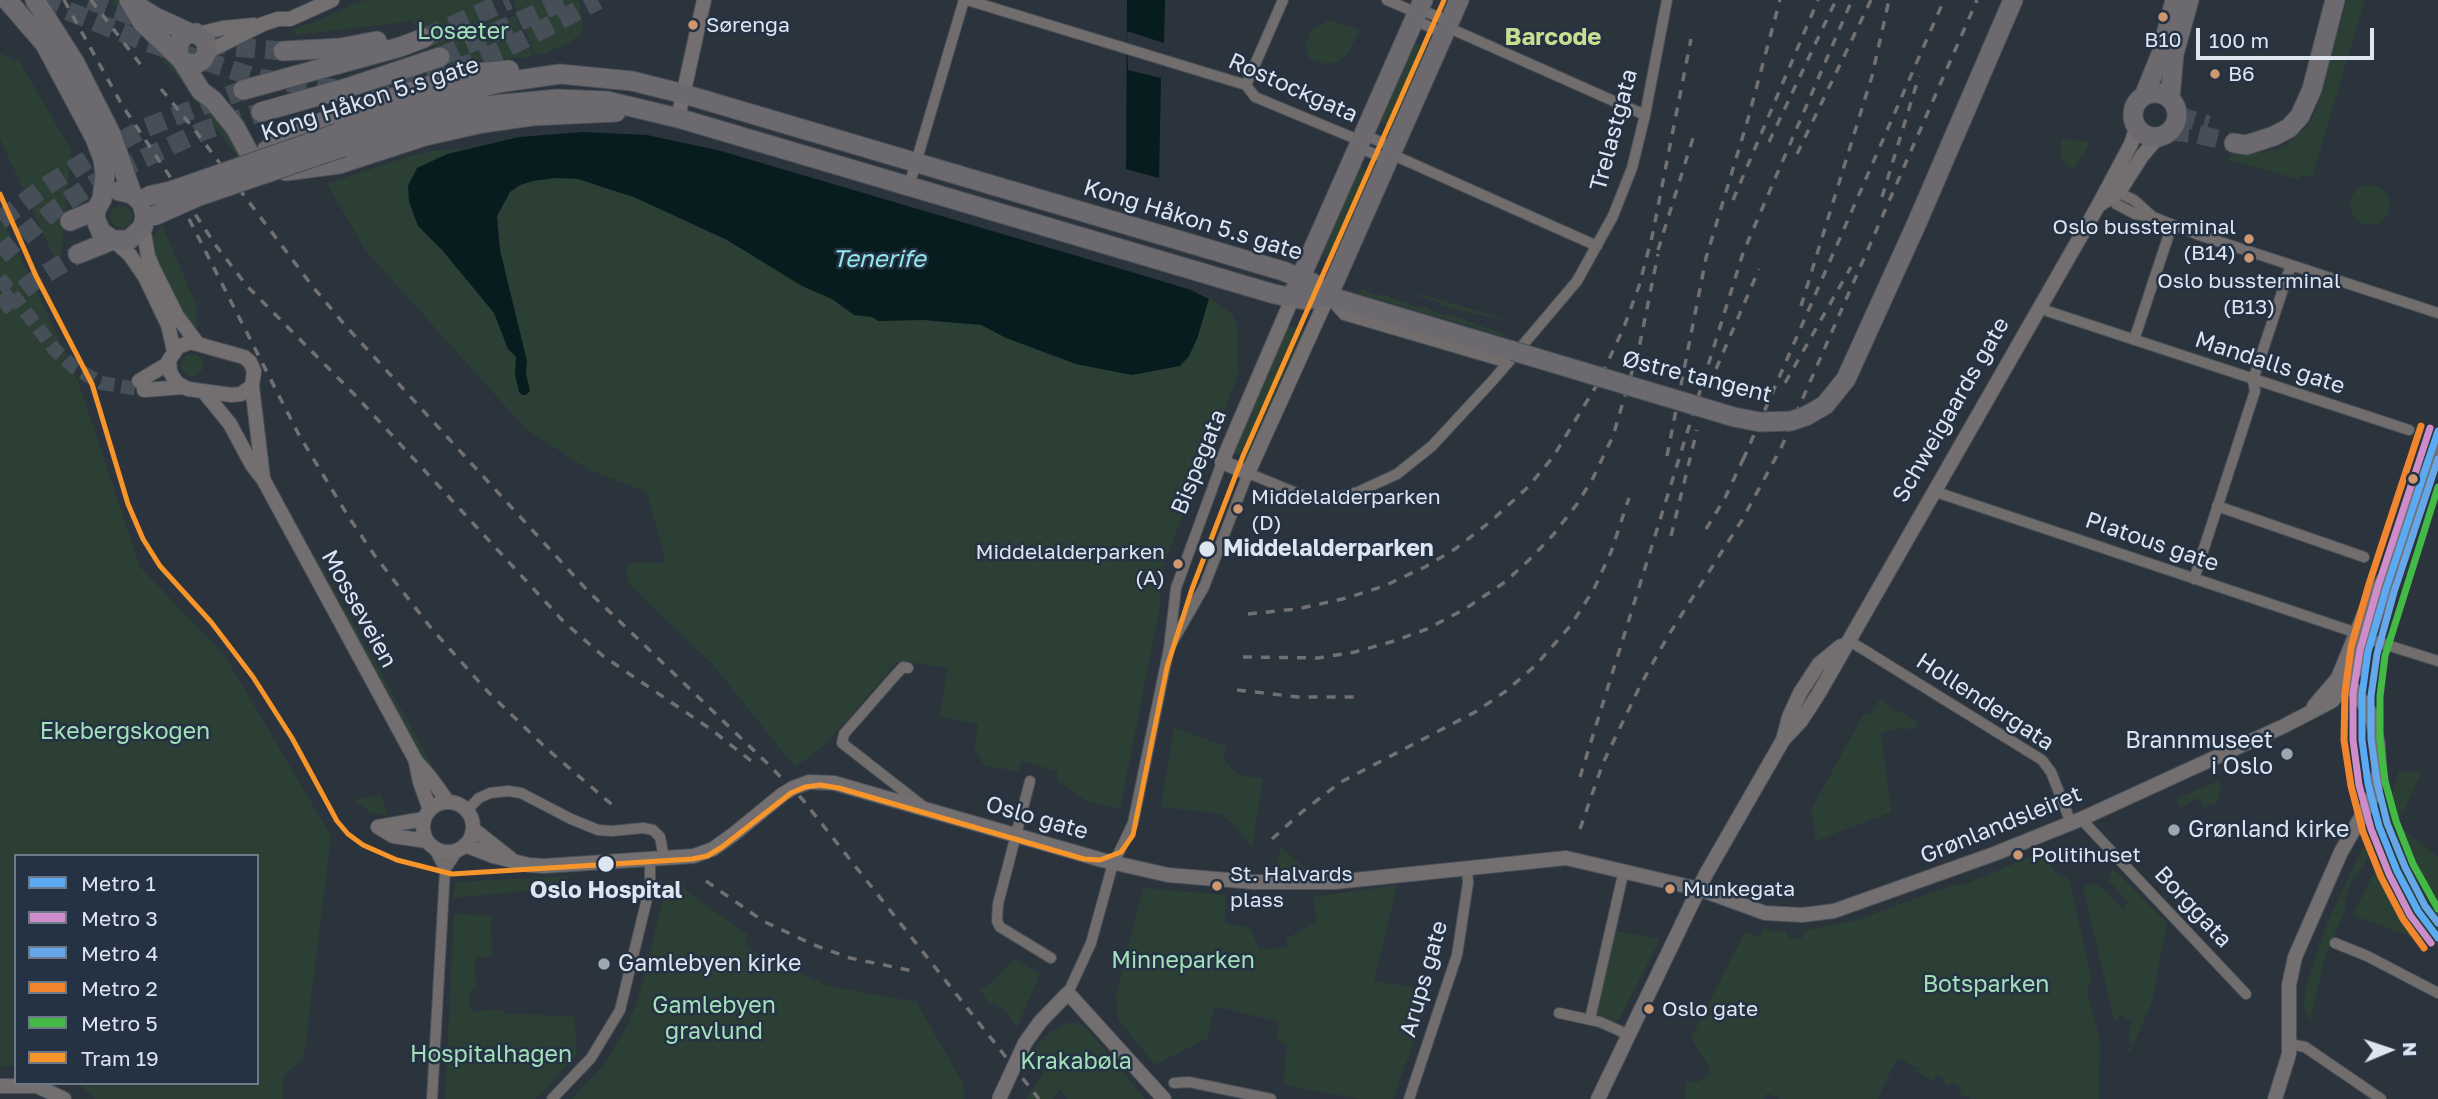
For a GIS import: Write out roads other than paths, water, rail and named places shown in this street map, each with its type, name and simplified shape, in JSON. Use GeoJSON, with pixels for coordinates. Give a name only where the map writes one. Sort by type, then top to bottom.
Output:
{"type":"FeatureCollection","features":[{"type":"Feature","properties":{"kind":"highway"},"geometry":{"type":"LineString","coordinates":[[8,0],[37,32],[52,54],[95,138],[105,167],[105,183],[97,226],[113,240]]}},
{"type":"Feature","properties":{"kind":"highway"},"geometry":{"type":"LineString","coordinates":[[35,0],[75,63],[111,134],[139,196],[147,222],[129,240],[113,240],[78,254]]}},
{"type":"Feature","properties":{"kind":"highway"},"geometry":{"type":"LineString","coordinates":[[129,0],[200,45],[214,100]]}},
{"type":"Feature","properties":{"kind":"highway"},"geometry":{"type":"LineString","coordinates":[[129,0],[148,28],[180,58],[196,83],[214,100],[235,127],[253,139],[264,155]]}},
{"type":"Feature","properties":{"kind":"highway"},"geometry":{"type":"LineString","coordinates":[[1328,296],[1459,0]]}},
{"type":"Feature","properties":{"kind":"highway","name":"Østre tangent"},"geometry":{"type":"LineString","coordinates":[[1328,296],[1734,416],[1760,422],[1791,421],[1806,416],[1825,405],[1846,379],[2013,0]]}},
{"type":"Feature","properties":{"kind":"highway"},"geometry":{"type":"LineString","coordinates":[[2144,96],[2155,93],[2168,97],[2176,107],[2176,122],[2170,131],[2159,136],[2146,134],[2137,126],[2134,109],[2144,96],[2161,54],[2175,0]]}},
{"type":"Feature","properties":{"kind":"highway"},"geometry":{"type":"LineString","coordinates":[[2168,97],[2174,54],[2189,0]]}},
{"type":"Feature","properties":{"kind":"highway"},"geometry":{"type":"LineString","coordinates":[[2235,137],[2267,138],[2289,128],[2305,108],[2335,0]]}},
{"type":"Feature","properties":{"kind":"highway"},"geometry":{"type":"LineString","coordinates":[[1292,299],[1420,7]]}},
{"type":"Feature","properties":{"kind":"highway"},"geometry":{"type":"LineString","coordinates":[[243,90],[400,47],[421,34],[340,48],[283,51]]}},
{"type":"Feature","properties":{"kind":"highway"},"geometry":{"type":"LineString","coordinates":[[180,58],[178,42],[200,45]]}},
{"type":"Feature","properties":{"kind":"highway"},"geometry":{"type":"LineString","coordinates":[[180,58],[192,64],[200,45]]}},
{"type":"Feature","properties":{"kind":"highway"},"geometry":{"type":"LineString","coordinates":[[261,112],[350,87],[440,57]]}},
{"type":"Feature","properties":{"kind":"highway"},"geometry":{"type":"LineString","coordinates":[[264,155],[327,120],[453,78],[498,70],[560,74]]}},
{"type":"Feature","properties":{"kind":"highway","name":"Kong Håkon 5.s gate"},"geometry":{"type":"LineString","coordinates":[[147,222],[199,196],[458,92],[560,74],[616,78],[684,94],[1301,277],[1328,296]]}},
{"type":"Feature","properties":{"kind":"highway","name":"Kong Håkon 5.s gate"},"geometry":{"type":"LineString","coordinates":[[139,196],[183,187],[340,140],[425,119],[504,103],[590,99],[678,118],[1292,299],[1328,296]]}},
{"type":"Feature","properties":{"kind":"highway"},"geometry":{"type":"LineString","coordinates":[[264,155],[277,152],[283,160],[282,172],[340,164],[425,136],[491,121],[645,110]]}},
{"type":"Feature","properties":{"kind":"highway"},"geometry":{"type":"LineString","coordinates":[[70,221],[99,205],[113,192],[139,196]]}},
{"type":"Feature","properties":{"kind":"street"},"geometry":{"type":"LineString","coordinates":[[200,45],[278,19],[290,19],[332,0]]}},
{"type":"Feature","properties":{"kind":"street"},"geometry":{"type":"LineString","coordinates":[[678,118],[704,0]]}},
{"type":"Feature","properties":{"kind":"street","name":"Rostockgata"},"geometry":{"type":"LineString","coordinates":[[909,186],[944,64],[966,0],[1245,85],[1255,97],[1361,141],[1364,150],[1383,157],[1391,154],[1597,246]]}},
{"type":"Feature","properties":{"kind":"street"},"geometry":{"type":"LineString","coordinates":[[1245,85],[1283,0]]}},
{"type":"Feature","properties":{"kind":"street"},"geometry":{"type":"LineString","coordinates":[[1387,0],[1420,7],[1443,19],[1447,27],[1645,115]]}},
{"type":"Feature","properties":{"kind":"street","name":"Trelastgata"},"geometry":{"type":"LineString","coordinates":[[1222,462],[1306,497],[1325,500],[1337,499],[1373,486],[1397,474],[1425,452],[1508,363],[1577,281],[1597,246],[1626,185],[1645,115],[1667,0]]}},
{"type":"Feature","properties":{"kind":"street","name":"Schweigaards gate"},"geometry":{"type":"LineString","coordinates":[[2113,193],[2137,126]]}},
{"type":"Feature","properties":{"kind":"street","name":"Schweigaards gate"},"geometry":{"type":"LineString","coordinates":[[1598,1099],[1699,889],[1783,740],[1801,721],[1810,706],[2098,206],[2113,193],[2159,136]]}},
{"type":"Feature","properties":{"kind":"street"},"geometry":{"type":"LineString","coordinates":[[2113,193],[2139,204],[2153,217],[2172,225],[2438,313]]}},
{"type":"Feature","properties":{"kind":"street"},"geometry":{"type":"LineString","coordinates":[[147,222],[148,256],[177,316],[197,343]]}},
{"type":"Feature","properties":{"kind":"street"},"geometry":{"type":"LineString","coordinates":[[2134,340],[2172,225]]}},
{"type":"Feature","properties":{"kind":"street"},"geometry":{"type":"LineString","coordinates":[[113,240],[130,255],[145,277],[168,325],[173,378],[183,387]]}},
{"type":"Feature","properties":{"kind":"street"},"geometry":{"type":"LineString","coordinates":[[2194,579],[2255,391],[2253,380],[2291,265]]}},
{"type":"Feature","properties":{"kind":"street"},"geometry":{"type":"LineString","coordinates":[[1328,296],[1344,314],[1508,363]]}},
{"type":"Feature","properties":{"kind":"street","name":"Bispegata"},"geometry":{"type":"LineString","coordinates":[[1169,648],[1202,593],[1248,473],[1328,296]]}},
{"type":"Feature","properties":{"kind":"street","name":"Bispegata"},"geometry":{"type":"LineString","coordinates":[[1068,993],[1091,943],[1114,863],[1133,823],[1169,648],[1177,583],[1222,462],[1292,299]]}},
{"type":"Feature","properties":{"kind":"street","name":"Mandalls gate"},"geometry":{"type":"LineString","coordinates":[[2038,308],[2409,430]]}},
{"type":"Feature","properties":{"kind":"street"},"geometry":{"type":"LineString","coordinates":[[197,343],[186,343],[141,386],[183,387],[232,395],[248,388]]}},
{"type":"Feature","properties":{"kind":"street","name":"Mosseveien"},"geometry":{"type":"LineString","coordinates":[[197,343],[244,357],[250,362],[255,375],[248,388],[254,405],[263,479]]}},
{"type":"Feature","properties":{"kind":"street","name":"Mosseveien"},"geometry":{"type":"LineString","coordinates":[[204,392],[230,424],[252,465],[263,479],[416,761],[448,802]]}},
{"type":"Feature","properties":{"kind":"street","name":"Grønlandsleiret"},"geometry":{"type":"LineString","coordinates":[[1699,889],[1773,914],[1822,914],[1864,902],[2076,821],[2332,701],[2362,636],[2377,587],[2388,575],[2438,445]]}},
{"type":"Feature","properties":{"kind":"street","name":"Platous gate"},"geometry":{"type":"LineString","coordinates":[[1933,491],[2438,661]]}},
{"type":"Feature","properties":{"kind":"street"},"geometry":{"type":"LineString","coordinates":[[2217,506],[2364,557]]}},
{"type":"Feature","properties":{"kind":"street","name":"Hollendergata"},"geometry":{"type":"LineString","coordinates":[[1848,640],[2042,760],[2076,821]]}},
{"type":"Feature","properties":{"kind":"street"},"geometry":{"type":"LineString","coordinates":[[908,668],[903,667],[845,734],[842,743],[929,811]]}},
{"type":"Feature","properties":{"kind":"street"},"geometry":{"type":"LineString","coordinates":[[2275,1099],[2286,1070],[2290,1044],[2289,985],[2295,957],[2341,852],[2373,796],[2379,771],[2378,744],[2371,714],[2343,680]]}},
{"type":"Feature","properties":{"kind":"street","name":"Mosseveien"},"geometry":{"type":"LineString","coordinates":[[416,761],[427,815]]}},
{"type":"Feature","properties":{"kind":"street"},"geometry":{"type":"LineString","coordinates":[[1030,781],[998,904],[997,921],[1000,927],[1051,958]]}},
{"type":"Feature","properties":{"kind":"street","name":"Oslo gate"},"geometry":{"type":"LineString","coordinates":[[462,847],[534,866],[694,856],[717,847],[783,794],[809,782],[834,783],[1114,863],[1168,875],[1276,883],[1358,880],[1566,858],[1699,889]]}},
{"type":"Feature","properties":{"kind":"street"},"geometry":{"type":"LineString","coordinates":[[466,811],[484,795],[514,791],[526,794],[571,819],[598,830],[643,828],[653,830],[660,837],[620,1010],[591,1058],[552,1099]]}},
{"type":"Feature","properties":{"kind":"street"},"geometry":{"type":"LineString","coordinates":[[432,1099],[445,870],[472,829],[471,817],[466,811],[448,802],[438,804],[427,815],[423,828],[445,870]]}},
{"type":"Feature","properties":{"kind":"street"},"geometry":{"type":"LineString","coordinates":[[427,815],[377,827],[393,836],[430,844],[449,852],[462,847]]}},
{"type":"Feature","properties":{"kind":"street","name":"Borggata"},"geometry":{"type":"LineString","coordinates":[[2076,821],[2246,994]]}},
{"type":"Feature","properties":{"kind":"street","name":"Oslo gate"},"geometry":{"type":"LineString","coordinates":[[472,829],[512,859]]}},
{"type":"Feature","properties":{"kind":"street","name":"Arups gate"},"geometry":{"type":"LineString","coordinates":[[1409,1099],[1457,955],[1468,883],[1467,869]]}},
{"type":"Feature","properties":{"kind":"street"},"geometry":{"type":"LineString","coordinates":[[1590,1019],[1623,870]]}},
{"type":"Feature","properties":{"kind":"street"},"geometry":{"type":"LineString","coordinates":[[2335,943],[2367,956],[2438,993]]}},
{"type":"Feature","properties":{"kind":"street"},"geometry":{"type":"LineString","coordinates":[[999,1099],[1025,1043],[1040,1022],[1068,993],[1164,1099]]}},
{"type":"Feature","properties":{"kind":"street"},"geometry":{"type":"LineString","coordinates":[[1559,1013],[1610,1025],[1629,1035]]}},
{"type":"Feature","properties":{"kind":"street"},"geometry":{"type":"LineString","coordinates":[[2290,1044],[2305,1047],[2381,1099]]}},
{"type":"Feature","properties":{"kind":"street"},"geometry":{"type":"LineString","coordinates":[[1174,1083],[1189,1082],[1271,1099]]}},
{"type":"Feature","properties":{"kind":"street"},"geometry":{"type":"LineString","coordinates":[[0,1086],[37,1086],[64,1099]]}},
{"type":"Feature","properties":{"kind":"water"},"geometry":{"type":"Polygon","coordinates":[[[1127,0],[1171,0],[1171,45],[1161,78],[1159,178],[1126,169],[1127,0]]]}},
{"type":"Feature","properties":{"kind":"water","name":"Tenerife"},"geometry":{"type":"Polygon","coordinates":[[[583,132],[647,135],[721,151],[1191,290],[1209,299],[1197,339],[1189,356],[1180,366],[1132,375],[1076,364],[1006,338],[981,325],[923,320],[878,321],[872,317],[854,315],[832,299],[802,286],[727,240],[636,198],[578,179],[556,178],[520,185],[510,192],[497,216],[500,250],[527,361],[526,374],[530,391],[522,395],[515,374],[516,357],[508,349],[494,313],[442,250],[418,226],[409,202],[408,186],[417,168],[447,154],[519,137],[583,132]]]}},
{"type":"Feature","properties":{"kind":"tunnel"},"geometry":{"type":"LineString","coordinates":[[41,0],[140,40],[254,77],[321,88],[337,88]]}},
{"type":"Feature","properties":{"kind":"tunnel"},"geometry":{"type":"LineString","coordinates":[[89,0],[149,22]]}},
{"type":"Feature","properties":{"kind":"tunnel"},"geometry":{"type":"LineString","coordinates":[[424,38],[509,0]]}},
{"type":"Feature","properties":{"kind":"tunnel"},"geometry":{"type":"LineString","coordinates":[[440,57],[566,0]]}},
{"type":"Feature","properties":{"kind":"tunnel"},"geometry":{"type":"LineString","coordinates":[[370,85],[422,78],[472,63],[507,48],[598,0]]}},
{"type":"Feature","properties":{"kind":"tunnel"},"geometry":{"type":"LineString","coordinates":[[208,41],[234,47],[283,51]]}},
{"type":"Feature","properties":{"kind":"tunnel"},"geometry":{"type":"LineString","coordinates":[[0,220],[46,186],[145,128],[243,90]]}},
{"type":"Feature","properties":{"kind":"tunnel"},"geometry":{"type":"LineString","coordinates":[[0,255],[58,207],[108,175],[205,130],[261,112]]}},
{"type":"Feature","properties":{"kind":"tunnel"},"geometry":{"type":"LineString","coordinates":[[2177,113],[2208,125]]}},
{"type":"Feature","properties":{"kind":"tunnel"},"geometry":{"type":"LineString","coordinates":[[2170,131],[2234,143]]}},
{"type":"Feature","properties":{"kind":"tunnel"},"geometry":{"type":"LineString","coordinates":[[0,307],[34,281],[78,254]]}},
{"type":"Feature","properties":{"kind":"tunnel"},"geometry":{"type":"LineString","coordinates":[[0,278],[55,350],[75,368],[101,383],[144,390]]}},
{"type":"Feature","properties":{"kind":"railway"},"geometry":{"type":"LineString","coordinates":[[64,0],[122,105],[217,247],[247,286],[354,394],[564,622],[603,656],[709,728],[754,763]]}},
{"type":"Feature","properties":{"kind":"railway"},"geometry":{"type":"LineString","coordinates":[[91,0],[144,69]]}},
{"type":"Feature","properties":{"kind":"railway"},"geometry":{"type":"LineString","coordinates":[[1667,456],[1706,258],[1780,0]]}},
{"type":"Feature","properties":{"kind":"railway"},"geometry":{"type":"LineString","coordinates":[[1733,200],[1818,0]]}},
{"type":"Feature","properties":{"kind":"railway"},"geometry":{"type":"LineString","coordinates":[[1769,142],[1836,0]]}},
{"type":"Feature","properties":{"kind":"railway"},"geometry":{"type":"LineString","coordinates":[[1580,777],[1743,253],[1852,0]]}},
{"type":"Feature","properties":{"kind":"railway"},"geometry":{"type":"LineString","coordinates":[[1797,154],[1871,0]]}},
{"type":"Feature","properties":{"kind":"railway"},"geometry":{"type":"LineString","coordinates":[[1801,306],[1872,76],[1889,0]]}},
{"type":"Feature","properties":{"kind":"railway"},"geometry":{"type":"LineString","coordinates":[[1743,460],[1944,0]]}},
{"type":"Feature","properties":{"kind":"railway"},"geometry":{"type":"LineString","coordinates":[[1580,829],[1603,763],[1641,684],[1668,636],[1742,520],[1781,448],[1977,0]]}},
{"type":"Feature","properties":{"kind":"railway"},"geometry":{"type":"LineString","coordinates":[[1248,614],[1297,609],[1347,598],[1384,586],[1425,567],[1455,549],[1490,522],[1528,487],[1553,457],[1598,383],[1624,327],[1639,286],[1652,237],[1691,39]]}},
{"type":"Feature","properties":{"kind":"railway"},"geometry":{"type":"LineString","coordinates":[[1882,197],[1919,76]]}},
{"type":"Feature","properties":{"kind":"railway"},"geometry":{"type":"LineString","coordinates":[[161,89],[344,324],[587,590],[803,800],[1039,1099]]}},
{"type":"Feature","properties":{"kind":"railway"},"geometry":{"type":"LineString","coordinates":[[1658,250],[1693,138]]}},
{"type":"Feature","properties":{"kind":"railway"},"geometry":{"type":"LineString","coordinates":[[189,219],[299,435],[375,556],[431,628],[489,693],[547,749],[616,808]]}},
{"type":"Feature","properties":{"kind":"railway"},"geometry":{"type":"LineString","coordinates":[[1243,657],[1318,658],[1355,652],[1394,641],[1427,629],[1465,609],[1505,582],[1529,560],[1577,504],[1613,436],[1639,348],[1658,254]]}},
{"type":"Feature","properties":{"kind":"railway"},"geometry":{"type":"LineString","coordinates":[[1785,383],[1851,267]]}},
{"type":"Feature","properties":{"kind":"railway"},"geometry":{"type":"LineString","coordinates":[[1716,369],[1759,269]]}},
{"type":"Feature","properties":{"kind":"railway"},"geometry":{"type":"LineString","coordinates":[[1671,536],[1697,430]]}},
{"type":"Feature","properties":{"kind":"railway"},"geometry":{"type":"LineString","coordinates":[[1706,529],[1725,498],[1746,453]]}},
{"type":"Feature","properties":{"kind":"railway"},"geometry":{"type":"LineString","coordinates":[[1272,839],[1341,782],[1477,711],[1536,665],[1571,625],[1594,589],[1611,552],[1629,498]]}},
{"type":"Feature","properties":{"kind":"railway"},"geometry":{"type":"LineString","coordinates":[[1237,690],[1298,697],[1358,697]]}},
{"type":"Feature","properties":{"kind":"railway"},"geometry":{"type":"LineString","coordinates":[[706,881],[763,921],[814,945],[850,958],[913,971]]}},
{"type":"Feature","properties":{"kind":"metro line","name":"2"},"geometry":{"type":"LineString","coordinates":[[2421,426],[2351,647],[2345,693],[2344,740],[2351,786],[2363,832],[2381,877],[2403,919],[2424,948]]}},
{"type":"Feature","properties":{"kind":"metro line","name":"3"},"geometry":{"type":"LineString","coordinates":[[2430,428],[2360,650],[2353,694],[2353,740],[2359,785],[2371,829],[2389,874],[2410,915],[2431,943]]}},
{"type":"Feature","properties":{"kind":"metro line","name":"1"},"geometry":{"type":"LineString","coordinates":[[2438,431],[2386,589],[2368,652],[2362,695],[2362,740],[2368,784],[2379,826],[2397,871],[2418,911],[2438,938]]}},
{"type":"Feature","properties":{"kind":"metro line","name":"4"},"geometry":{"type":"LineString","coordinates":[[2438,459],[2394,592],[2377,654],[2371,696],[2371,739],[2377,782],[2387,823],[2405,867],[2425,906],[2438,923]]}},
{"type":"Feature","properties":{"kind":"metro line","name":"5"},"geometry":{"type":"LineString","coordinates":[[2438,487],[2385,656],[2380,696],[2380,739],[2385,781],[2396,821],[2413,864],[2438,909]]}},
{"type":"Feature","properties":{"kind":"tram line","name":"19"},"geometry":{"type":"LineString","coordinates":[[0,194],[36,276],[92,384],[128,504],[143,539],[160,566],[211,622],[253,677],[292,738],[337,821],[363,845],[397,860],[452,874],[692,859],[707,856],[722,847],[791,793],[820,785],[839,788],[1084,859],[1100,860],[1121,852],[1133,835],[1167,667],[1192,589],[1243,456],[1444,0]]}},
{"type":"Feature","properties":{"kind":"place","name":"B10"},"geometry":{"type":"Point","coordinates":[2163,17]}},
{"type":"Feature","properties":{"kind":"place","name":"Sørenga"},"geometry":{"type":"Point","coordinates":[693,25]}},
{"type":"Feature","properties":{"kind":"place","name":"B6"},"geometry":{"type":"Point","coordinates":[2215,74]}},
{"type":"Feature","properties":{"kind":"place","name":"Oslo bussterminal (B14)"},"geometry":{"type":"Point","coordinates":[2249,239]}},
{"type":"Feature","properties":{"kind":"place","name":"Oslo bussterminal (B13)"},"geometry":{"type":"Point","coordinates":[2249,258]}},
{"type":"Feature","properties":{"kind":"place","name":"Middelalderparken (D)"},"geometry":{"type":"Point","coordinates":[1238,509]}},
{"type":"Feature","properties":{"kind":"place","name":"Middelalderparken"},"geometry":{"type":"Point","coordinates":[1207,549]}},
{"type":"Feature","properties":{"kind":"place","name":"Middelalderparken (A)"},"geometry":{"type":"Point","coordinates":[1178,564]}},
{"type":"Feature","properties":{"kind":"place","name":"Brannmuseet i Oslo"},"geometry":{"type":"Point","coordinates":[2287,754]}},
{"type":"Feature","properties":{"kind":"place","name":"Grønland kirke"},"geometry":{"type":"Point","coordinates":[2174,830]}},
{"type":"Feature","properties":{"kind":"place","name":"Politihuset"},"geometry":{"type":"Point","coordinates":[2018,855]}},
{"type":"Feature","properties":{"kind":"place","name":"Oslo Hospital"},"geometry":{"type":"Point","coordinates":[606,864]}},
{"type":"Feature","properties":{"kind":"place","name":"St. Halvards plass"},"geometry":{"type":"Point","coordinates":[1217,886]}},
{"type":"Feature","properties":{"kind":"place","name":"Munkegata"},"geometry":{"type":"Point","coordinates":[1670,889]}},
{"type":"Feature","properties":{"kind":"place","name":"Gamlebyen kirke"},"geometry":{"type":"Point","coordinates":[604,964]}},
{"type":"Feature","properties":{"kind":"place","name":"Oslo gate"},"geometry":{"type":"Point","coordinates":[1649,1009]}},
{"type":"Feature","properties":{"kind":"district","name":"Barcode"},"geometry":{"type":"Point","coordinates":[1553,37]}},
{"type":"Feature","properties":{"kind":"park label","name":"Losæter"},"geometry":{"type":"Point","coordinates":[463,32]}},
{"type":"Feature","properties":{"kind":"park label","name":"Ekebergskogen"},"geometry":{"type":"Point","coordinates":[125,732]}},
{"type":"Feature","properties":{"kind":"park label","name":"Minneparken"},"geometry":{"type":"Point","coordinates":[1183,961]}},
{"type":"Feature","properties":{"kind":"park label","name":"Botsparken"},"geometry":{"type":"Point","coordinates":[1986,985]}},
{"type":"Feature","properties":{"kind":"park label","name":"Gamlebyen gravlund"},"geometry":{"type":"Point","coordinates":[714,1019]}},
{"type":"Feature","properties":{"kind":"park label","name":"Hospitalhagen"},"geometry":{"type":"Point","coordinates":[491,1055]}},
{"type":"Feature","properties":{"kind":"park label","name":"Krakabøla"},"geometry":{"type":"Point","coordinates":[1076,1062]}}]}
